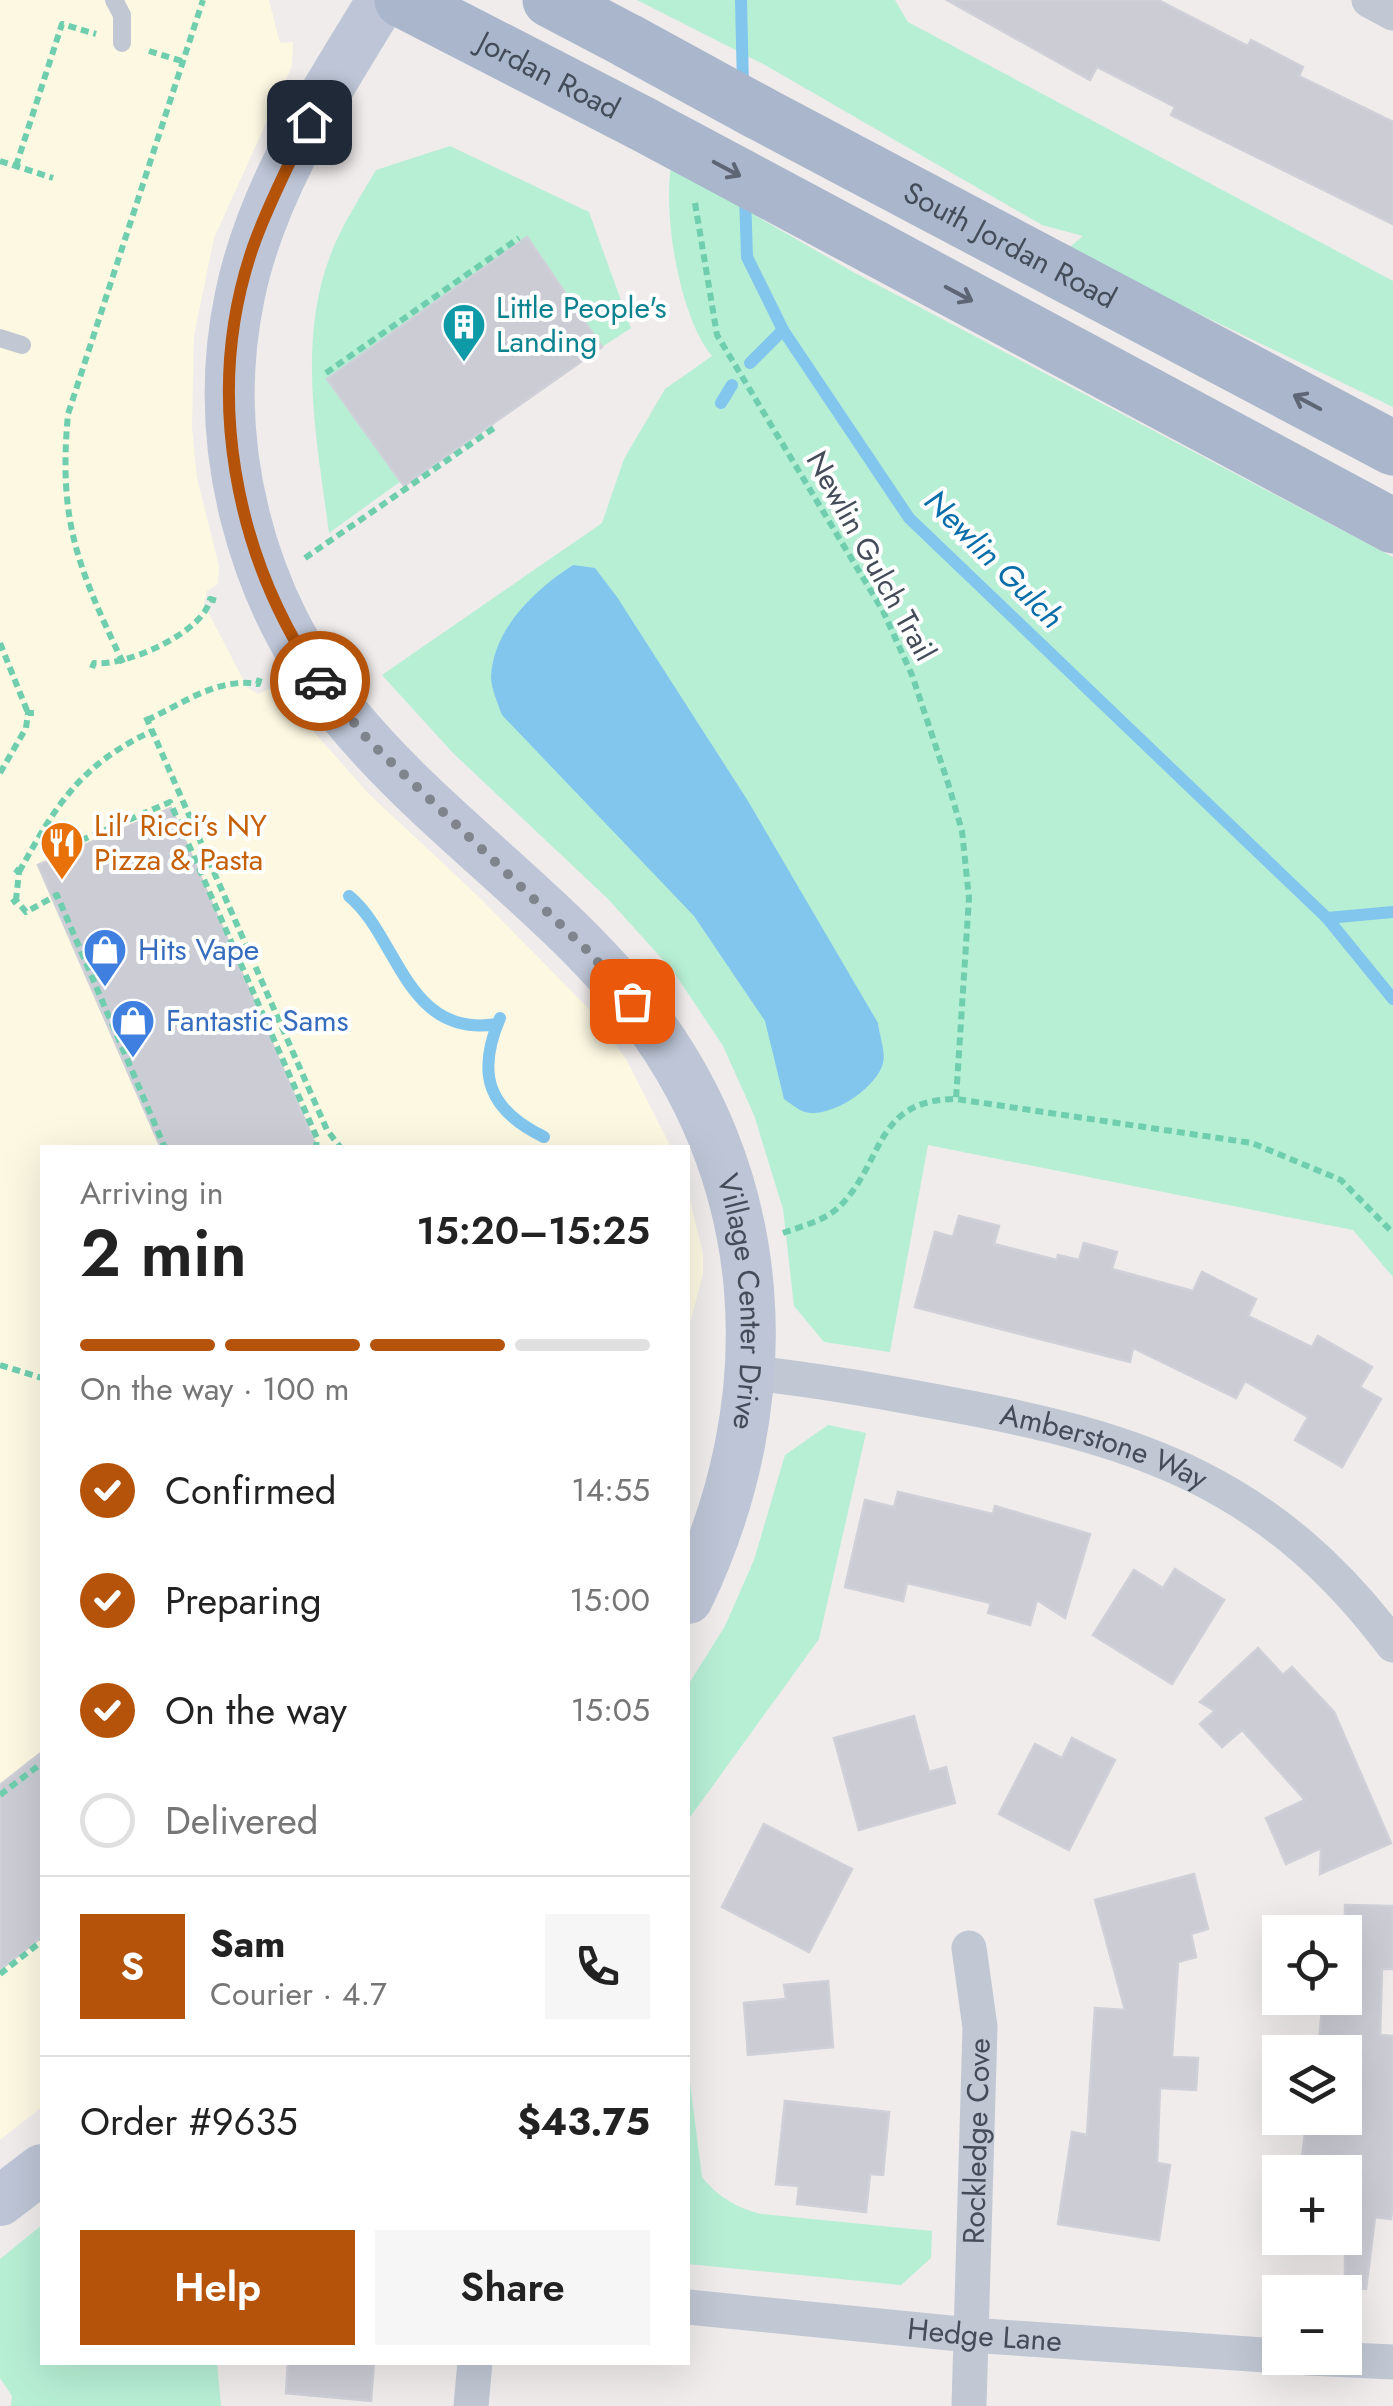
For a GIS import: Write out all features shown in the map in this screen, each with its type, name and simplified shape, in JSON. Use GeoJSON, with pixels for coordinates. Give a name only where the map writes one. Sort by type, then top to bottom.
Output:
{"type":"FeatureCollection","features":[{"type":"Feature","properties":{"kind":"main road","name":"Jordan Road"},"geometry":{"type":"LineString","coordinates":[[402,0],[641,123],[1393,526]]}},
{"type":"Feature","properties":{"kind":"main road","name":"South Jordan Road"},"geometry":{"type":"LineString","coordinates":[[550,0],[1393,448]]}},
{"type":"Feature","properties":{"kind":"street","name":"Village Center Drive"},"geometry":{"type":"LineString","coordinates":[[382,0],[309,122],[262,222],[240,294],[230,420],[246,528],[292,633],[346,716],[588,951],[632,1001],[682,1075],[721,1162],[738,1219],[748,1279],[752,1372],[737,1471],[690,1594]]}},
{"type":"Feature","properties":{"kind":"street"},"geometry":{"type":"LineString","coordinates":[[1369,0],[1393,13]]}},
{"type":"Feature","properties":{"kind":"street","name":"Amberstone Way"},"geometry":{"type":"LineString","coordinates":[[752,1372],[979,1410],[1132,1446],[1209,1482],[1274,1524],[1352,1594],[1393,1645]]}},
{"type":"Feature","properties":{"kind":"street","name":"Rockledge Cove"},"geometry":{"type":"LineString","coordinates":[[969,1948],[980,2027],[969,2406]]}},
{"type":"Feature","properties":{"kind":"street"},"geometry":{"type":"LineString","coordinates":[[0,2201],[40,2171]]}},
{"type":"Feature","properties":{"kind":"street","name":"Hedge Lane"},"geometry":{"type":"LineString","coordinates":[[690,2306],[970,2335],[1262,2355]]}},
{"type":"Feature","properties":{"kind":"street"},"geometry":{"type":"LineString","coordinates":[[1362,2361],[1393,2362]]}},
{"type":"Feature","properties":{"kind":"street"},"geometry":{"type":"LineString","coordinates":[[471,2406],[474,2365]]}},
{"type":"Feature","properties":{"kind":"lane"},"geometry":{"type":"LineString","coordinates":[[114,0],[122,16],[122,43]]}},
{"type":"Feature","properties":{"kind":"lane"},"geometry":{"type":"LineString","coordinates":[[0,338],[22,344]]}},
{"type":"Feature","properties":{"kind":"path"},"geometry":{"type":"LineString","coordinates":[[122,661],[72,543],[64,479],[68,414],[203,0]]}},
{"type":"Feature","properties":{"kind":"path"},"geometry":{"type":"LineString","coordinates":[[16,166],[62,24],[101,36]]}},
{"type":"Feature","properties":{"kind":"path"},"geometry":{"type":"LineString","coordinates":[[143,50],[182,62]]}},
{"type":"Feature","properties":{"kind":"path"},"geometry":{"type":"LineString","coordinates":[[0,161],[53,178]]}},
{"type":"Feature","properties":{"kind":"path","name":"Newlin Gulch Trail"},"geometry":{"type":"LineString","coordinates":[[694,194],[717,335],[883,611],[912,675],[943,765],[962,831],[969,898],[956,1098]]}},
{"type":"Feature","properties":{"kind":"path"},"geometry":{"type":"LineString","coordinates":[[326,373],[519,238]]}},
{"type":"Feature","properties":{"kind":"path"},"geometry":{"type":"LineString","coordinates":[[301,560],[494,428]]}},
{"type":"Feature","properties":{"kind":"path"},"geometry":{"type":"LineString","coordinates":[[92,668],[94,663],[122,661],[189,631],[206,615],[210,598],[217,601]]}},
{"type":"Feature","properties":{"kind":"path"},"geometry":{"type":"LineString","coordinates":[[0,643],[33,713],[0,773]]}},
{"type":"Feature","properties":{"kind":"path"},"geometry":{"type":"LineString","coordinates":[[260,677],[258,684],[236,682],[216,687],[147,719],[327,1130],[340,1145]]}},
{"type":"Feature","properties":{"kind":"path"},"geometry":{"type":"LineString","coordinates":[[152,731],[104,756],[66,793],[17,871],[14,902],[26,912],[58,896],[164,1145]]}},
{"type":"Feature","properties":{"kind":"path"},"geometry":{"type":"LineString","coordinates":[[46,856],[170,802],[318,1138],[317,1145]]}},
{"type":"Feature","properties":{"kind":"path"},"geometry":{"type":"LineString","coordinates":[[781,1233],[836,1210],[854,1190],[879,1137],[896,1118],[934,1099],[956,1098],[1252,1143],[1340,1180],[1393,1232]]}},
{"type":"Feature","properties":{"kind":"path"},"geometry":{"type":"LineString","coordinates":[[0,1364],[40,1377]]}},
{"type":"Feature","properties":{"kind":"path"},"geometry":{"type":"LineString","coordinates":[[0,1795],[40,1765]]}},
{"type":"Feature","properties":{"kind":"path"},"geometry":{"type":"LineString","coordinates":[[0,1974],[40,1943]]}},
{"type":"Feature","properties":{"kind":"shaded area"},"geometry":{"type":"Polygon","coordinates":[[[0,0],[269,0],[280,43],[293,42],[292,66],[214,238],[194,336],[192,427],[197,478],[219,566],[218,584],[207,591],[204,604],[247,687],[258,694],[271,688],[280,694],[369,794],[479,897],[589,1009],[626,1059],[670,1145],[40,1145],[40,2109],[0,2140],[0,0]]]}},
{"type":"Feature","properties":{"kind":"shaded area"},"geometry":{"type":"Polygon","coordinates":[[[690,1201],[703,1253],[703,1274],[690,1323],[690,1201]]]}},
{"type":"Feature","properties":{"kind":"green space"},"geometry":{"type":"Polygon","coordinates":[[[637,0],[895,0],[908,22],[1393,281],[1393,407],[1066,250],[1083,236],[1042,225],[765,65],[637,0]]]}},
{"type":"Feature","properties":{"kind":"green space"},"geometry":{"type":"Polygon","coordinates":[[[450,146],[589,212],[631,328],[602,347],[527,238],[327,379],[401,481],[329,533],[312,391],[312,355],[321,285],[336,241],[376,170],[450,146]]]}},
{"type":"Feature","properties":{"kind":"green space"},"geometry":{"type":"Polygon","coordinates":[[[671,167],[855,273],[1393,557],[1393,1277],[1353,1230],[928,1145],[890,1352],[824,1342],[794,1306],[783,1209],[754,1115],[723,1046],[673,971],[608,899],[453,753],[382,675],[602,523],[624,459],[665,389],[712,356],[691,317],[676,266],[670,212],[671,167]]]}},
{"type":"Feature","properties":{"kind":"green space"},"geometry":{"type":"Polygon","coordinates":[[[828,1425],[866,1433],[819,1639],[690,1817],[690,1682],[725,1626],[754,1560],[785,1455],[828,1425]]]}},
{"type":"Feature","properties":{"kind":"green space"},"geometry":{"type":"Polygon","coordinates":[[[690,2083],[702,2177],[708,2184],[736,2205],[761,2214],[932,2231],[931,2258],[901,2285],[690,2264],[690,2083]]]}},
{"type":"Feature","properties":{"kind":"green space"},"geometry":{"type":"Polygon","coordinates":[[[40,2227],[40,2365],[217,2365],[221,2406],[11,2406],[12,2396],[0,2378],[0,2259],[40,2227]]]}},
{"type":"Feature","properties":{"kind":"water"},"geometry":{"type":"Polygon","coordinates":[[[573,565],[595,568],[617,597],[748,801],[878,1023],[883,1063],[872,1082],[851,1100],[815,1113],[805,1112],[784,1099],[765,1021],[694,916],[502,715],[491,677],[499,642],[531,598],[573,565]]]}},
{"type":"Feature","properties":{"kind":"building"},"geometry":{"type":"Polygon","coordinates":[[[947,0],[1158,0],[1248,46],[1251,40],[1303,67],[1299,76],[1393,122],[1393,224],[1171,115],[1175,107],[1097,67],[1090,80],[947,0]]]}},
{"type":"Feature","properties":{"kind":"building","name":"Little People's Landing"},"geometry":{"type":"Polygon","coordinates":[[[527,237],[602,347],[404,486],[327,379],[527,237]]]}},
{"type":"Feature","properties":{"kind":"building"},"geometry":{"type":"Polygon","coordinates":[[[171,808],[316,1145],[160,1145],[38,865],[171,808]]]}},
{"type":"Feature","properties":{"kind":"building"},"geometry":{"type":"Polygon","coordinates":[[[959,1216],[999,1226],[994,1244],[1057,1260],[1058,1255],[1079,1260],[1084,1243],[1117,1252],[1112,1269],[1193,1291],[1202,1272],[1256,1299],[1248,1316],[1312,1347],[1318,1336],[1372,1367],[1360,1387],[1381,1399],[1342,1467],[1295,1440],[1308,1417],[1245,1381],[1236,1398],[1133,1348],[1130,1362],[915,1307],[935,1232],[953,1237],[959,1216]]]}},
{"type":"Feature","properties":{"kind":"building"},"geometry":{"type":"Polygon","coordinates":[[[898,1492],[993,1514],[995,1506],[1090,1534],[1065,1618],[1037,1600],[1030,1625],[988,1613],[991,1603],[907,1583],[903,1601],[845,1587],[865,1500],[894,1507],[898,1492]]]}},
{"type":"Feature","properties":{"kind":"building"},"geometry":{"type":"Polygon","coordinates":[[[1175,1569],[1224,1600],[1172,1684],[1093,1635],[1134,1570],[1163,1588],[1175,1569]]]}},
{"type":"Feature","properties":{"kind":"building"},"geometry":{"type":"Polygon","coordinates":[[[1258,1648],[1283,1675],[1292,1667],[1334,1712],[1391,1843],[1320,1874],[1321,1848],[1286,1864],[1266,1818],[1305,1800],[1242,1730],[1222,1747],[1200,1724],[1215,1711],[1200,1702],[1258,1648]]]}},
{"type":"Feature","properties":{"kind":"building"},"geometry":{"type":"Polygon","coordinates":[[[914,1716],[929,1772],[946,1767],[955,1803],[859,1830],[834,1738],[914,1716]]]}},
{"type":"Feature","properties":{"kind":"building"},"geometry":{"type":"Polygon","coordinates":[[[1072,1738],[1115,1760],[1069,1850],[999,1814],[1035,1744],[1062,1758],[1072,1738]]]}},
{"type":"Feature","properties":{"kind":"building"},"geometry":{"type":"Polygon","coordinates":[[[40,1754],[40,1939],[0,1970],[0,1785],[40,1754]]]}},
{"type":"Feature","properties":{"kind":"building"},"geometry":{"type":"Polygon","coordinates":[[[764,1824],[852,1869],[809,1952],[722,1907],[764,1824]]]}},
{"type":"Feature","properties":{"kind":"building"},"geometry":{"type":"Polygon","coordinates":[[[1194,1874],[1208,1929],[1191,1934],[1196,1957],[1178,1962],[1172,2057],[1198,2058],[1196,2090],[1160,2088],[1157,2163],[1170,2165],[1159,2240],[1058,2224],[1072,2132],[1087,2135],[1095,2008],[1125,2010],[1095,1900],[1194,1874]]]}},
{"type":"Feature","properties":{"kind":"building"},"geometry":{"type":"Polygon","coordinates":[[[1345,1905],[1393,1906],[1393,1969],[1382,1969],[1380,2035],[1393,2036],[1393,2202],[1391,2219],[1375,2217],[1366,2289],[1362,2289],[1362,2275],[1345,2275],[1345,2255],[1362,2255],[1362,2155],[1302,2155],[1305,2135],[1362,2135],[1362,2035],[1320,2035],[1321,2015],[1362,2015],[1362,1915],[1345,1915],[1345,1905]]]}},
{"type":"Feature","properties":{"kind":"building"},"geometry":{"type":"Polygon","coordinates":[[[828,1981],[833,2047],[748,2055],[744,2003],[786,1999],[784,1985],[828,1981]]]}},
{"type":"Feature","properties":{"kind":"building"},"geometry":{"type":"Polygon","coordinates":[[[785,2101],[889,2112],[883,2175],[870,2174],[866,2212],[797,2204],[799,2186],[776,2184],[785,2101]]]}},
{"type":"Feature","properties":{"kind":"building"},"geometry":{"type":"Polygon","coordinates":[[[288,2365],[374,2365],[371,2401],[286,2393],[288,2365]]]}},
{"type":"Feature","properties":{"kind":"waterway","name":"Newlin Gulch"},"geometry":{"type":"LineString","coordinates":[[741,0],[743,86]]}},
{"type":"Feature","properties":{"kind":"waterway","name":"Newlin Gulch"},"geometry":{"type":"LineString","coordinates":[[745,196],[747,257],[783,330],[909,518],[1327,918],[1393,999]]}},
{"type":"Feature","properties":{"kind":"waterway"},"geometry":{"type":"LineString","coordinates":[[750,363],[783,330]]}},
{"type":"Feature","properties":{"kind":"waterway"},"geometry":{"type":"LineString","coordinates":[[721,403],[732,385]]}},
{"type":"Feature","properties":{"kind":"waterway"},"geometry":{"type":"LineString","coordinates":[[349,896],[366,914],[423,1001],[442,1016],[467,1024],[497,1024]]}},
{"type":"Feature","properties":{"kind":"waterway"},"geometry":{"type":"LineString","coordinates":[[1327,918],[1393,912]]}},
{"type":"Feature","properties":{"kind":"waterway"},"geometry":{"type":"LineString","coordinates":[[500,1018],[489,1056],[492,1088],[510,1115],[544,1137]]}},
{"type":"Feature","properties":{"kind":"way so far"},"geometry":{"type":"LineString","coordinates":[[320,681],[369,741],[588,951],[632,1001]]}},
{"type":"Feature","properties":{"kind":"place","name":"Little People's Landing"},"geometry":{"type":"Point","coordinates":[464,363]}},
{"type":"Feature","properties":{"kind":"place","name":"Lil’ Ricci’s NY Pizza & Pasta"},"geometry":{"type":"Point","coordinates":[62,881]}},
{"type":"Feature","properties":{"kind":"place","name":"Hits Vape"},"geometry":{"type":"Point","coordinates":[105,988]}},
{"type":"Feature","properties":{"kind":"place","name":"Fantastic Sams"},"geometry":{"type":"Point","coordinates":[133,1059]}},
{"type":"Feature","properties":{"kind":"route"},"geometry":{"type":"LineString","coordinates":[[309,122],[252,248],[234,328],[229,391],[233,454],[246,528],[285,620],[320,681]]}}]}
